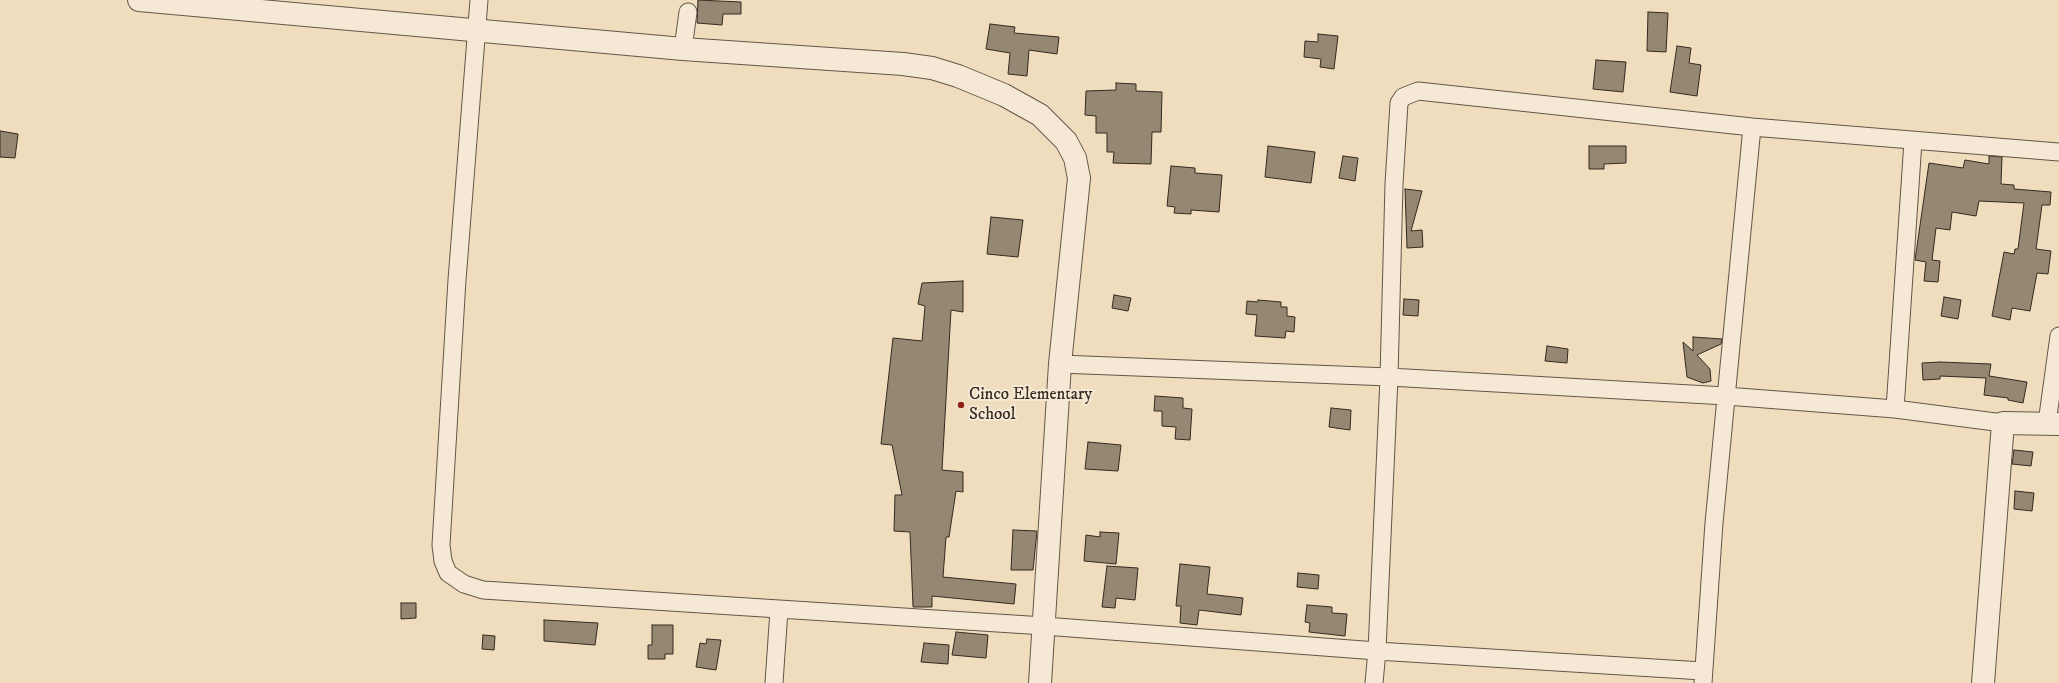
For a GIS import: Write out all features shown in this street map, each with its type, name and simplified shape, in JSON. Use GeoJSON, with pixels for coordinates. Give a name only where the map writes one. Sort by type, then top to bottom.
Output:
{"type":"FeatureCollection","features":[{"type":"Feature","properties":{"kind":"street"},"geometry":{"type":"LineString","coordinates":[[139,0],[477,29],[683,49],[903,64],[932,68],[958,76],[1004,95],[1040,115],[1066,141],[1075,158],[1078,178],[1060,364],[1040,683]]}},
{"type":"Feature","properties":{"kind":"street"},"geometry":{"type":"LineString","coordinates":[[479,0],[457,280],[441,537],[443,561],[448,572],[464,584],[484,590],[1044,626],[1703,677],[1714,524],[1752,127]]}},
{"type":"Feature","properties":{"kind":"street"},"geometry":{"type":"LineString","coordinates":[[683,49],[688,12]]}},
{"type":"Feature","properties":{"kind":"street"},"geometry":{"type":"LineString","coordinates":[[1374,683],[1377,651],[1389,377],[1394,184],[1399,103],[1403,97],[1418,91],[1752,127],[2059,152]]}},
{"type":"Feature","properties":{"kind":"street"},"geometry":{"type":"LineString","coordinates":[[1895,409],[1913,141]]}},
{"type":"Feature","properties":{"kind":"street"},"geometry":{"type":"LineString","coordinates":[[1060,364],[1389,377],[1726,396],[1895,409],[2003,424],[2053,424],[2059,336]]}},
{"type":"Feature","properties":{"kind":"street"},"geometry":{"type":"LineString","coordinates":[[1983,683],[2003,424]]}},
{"type":"Feature","properties":{"kind":"street"},"geometry":{"type":"LineString","coordinates":[[774,683],[779,610]]}},
{"type":"Feature","properties":{"kind":"building"},"geometry":{"type":"Polygon","coordinates":[[[698,0],[741,2],[741,14],[723,14],[722,25],[697,23],[698,0]]]}},
{"type":"Feature","properties":{"kind":"building"},"geometry":{"type":"Polygon","coordinates":[[[1648,12],[1668,13],[1666,52],[1647,51],[1648,12]]]}},
{"type":"Feature","properties":{"kind":"building"},"geometry":{"type":"Polygon","coordinates":[[[990,24],[1015,27],[1014,33],[1059,37],[1057,54],[1029,50],[1027,76],[1008,74],[1010,53],[986,49],[990,24]]]}},
{"type":"Feature","properties":{"kind":"building"},"geometry":{"type":"Polygon","coordinates":[[[1318,34],[1338,36],[1334,69],[1320,67],[1321,59],[1304,57],[1305,41],[1318,42],[1318,34]]]}},
{"type":"Feature","properties":{"kind":"building"},"geometry":{"type":"Polygon","coordinates":[[[1677,46],[1691,48],[1689,63],[1701,65],[1697,96],[1670,92],[1677,46]]]}},
{"type":"Feature","properties":{"kind":"building"},"geometry":{"type":"Polygon","coordinates":[[[1596,60],[1626,62],[1623,92],[1593,89],[1596,60]]]}},
{"type":"Feature","properties":{"kind":"building"},"geometry":{"type":"Polygon","coordinates":[[[1116,83],[1136,84],[1136,91],[1162,92],[1161,132],[1152,132],[1151,164],[1113,163],[1114,152],[1107,152],[1107,133],[1096,133],[1096,116],[1085,115],[1086,91],[1116,90],[1116,83]]]}},
{"type":"Feature","properties":{"kind":"building"},"geometry":{"type":"Polygon","coordinates":[[[0,131],[18,134],[15,158],[0,157],[0,131]]]}},
{"type":"Feature","properties":{"kind":"building"},"geometry":{"type":"Polygon","coordinates":[[[1268,146],[1315,152],[1311,183],[1265,177],[1268,146]]]}},
{"type":"Feature","properties":{"kind":"building"},"geometry":{"type":"Polygon","coordinates":[[[1589,146],[1626,146],[1626,163],[1604,164],[1604,169],[1589,169],[1589,146]]]}},
{"type":"Feature","properties":{"kind":"building"},"geometry":{"type":"Polygon","coordinates":[[[1343,156],[1358,158],[1355,181],[1339,178],[1343,156]]]}},
{"type":"Feature","properties":{"kind":"building"},"geometry":{"type":"Polygon","coordinates":[[[1989,156],[2002,157],[2001,184],[2014,185],[2014,189],[2051,192],[2050,205],[2042,205],[2036,249],[2051,251],[2048,274],[2037,273],[2030,311],[2012,308],[2010,320],[1992,316],[2004,252],[2014,254],[2015,249],[2018,249],[2024,203],[1979,201],[1976,216],[1952,212],[1950,230],[1936,228],[1932,260],[1940,261],[1938,282],[1924,281],[1926,262],[1915,260],[1929,163],[1963,168],[1965,160],[1989,164],[1989,156]]]}},
{"type":"Feature","properties":{"kind":"building"},"geometry":{"type":"Polygon","coordinates":[[[1171,166],[1195,168],[1195,173],[1222,175],[1219,212],[1191,210],[1191,214],[1174,213],[1175,207],[1167,206],[1171,166]]]}},
{"type":"Feature","properties":{"kind":"building"},"geometry":{"type":"Polygon","coordinates":[[[1405,189],[1422,191],[1411,231],[1422,230],[1423,247],[1407,248],[1405,189]]]}},
{"type":"Feature","properties":{"kind":"building"},"geometry":{"type":"Polygon","coordinates":[[[991,217],[1023,220],[1018,257],[987,254],[991,217]]]}},
{"type":"Feature","properties":{"kind":"building"},"geometry":{"type":"Polygon","coordinates":[[[963,281],[963,312],[951,310],[942,470],[963,472],[963,492],[956,491],[949,537],[946,537],[943,577],[1016,584],[1014,604],[932,596],[932,607],[913,607],[910,532],[894,531],[895,495],[902,495],[892,445],[881,444],[893,338],[922,341],[925,306],[918,304],[922,283],[963,281]]]}},
{"type":"Feature","properties":{"kind":"building"},"geometry":{"type":"Polygon","coordinates":[[[1114,295],[1131,298],[1128,311],[1112,308],[1114,295]]]}},
{"type":"Feature","properties":{"kind":"building"},"geometry":{"type":"Polygon","coordinates":[[[1944,297],[1961,300],[1958,319],[1941,316],[1944,297]]]}},
{"type":"Feature","properties":{"kind":"building"},"geometry":{"type":"Polygon","coordinates":[[[1404,299],[1419,300],[1418,316],[1403,315],[1404,299]]]}},
{"type":"Feature","properties":{"kind":"building"},"geometry":{"type":"Polygon","coordinates":[[[1258,300],[1281,302],[1281,307],[1287,307],[1287,316],[1295,317],[1294,332],[1286,331],[1285,338],[1255,336],[1257,315],[1246,314],[1247,301],[1258,302],[1258,300]]]}},
{"type":"Feature","properties":{"kind":"building"},"geometry":{"type":"Polygon","coordinates":[[[1693,337],[1722,339],[1721,344],[1697,355],[1710,369],[1711,381],[1703,383],[1687,377],[1683,342],[1693,351],[1693,337]]]}},
{"type":"Feature","properties":{"kind":"building"},"geometry":{"type":"Polygon","coordinates":[[[1547,346],[1568,349],[1567,363],[1545,361],[1547,346]]]}},
{"type":"Feature","properties":{"kind":"building"},"geometry":{"type":"Polygon","coordinates":[[[1940,362],[1991,364],[1989,376],[2027,382],[2023,403],[2008,400],[2008,398],[1984,395],[1986,378],[1940,376],[1940,379],[1923,380],[1922,363],[1940,362]]]}},
{"type":"Feature","properties":{"kind":"building"},"geometry":{"type":"Polygon","coordinates":[[[1155,396],[1183,398],[1183,408],[1192,409],[1190,440],[1175,439],[1176,427],[1162,426],[1162,411],[1154,411],[1155,396]]]}},
{"type":"Feature","properties":{"kind":"building"},"geometry":{"type":"Polygon","coordinates":[[[1331,408],[1351,410],[1350,430],[1329,427],[1331,408]]]}},
{"type":"Feature","properties":{"kind":"building"},"geometry":{"type":"Polygon","coordinates":[[[1088,442],[1121,445],[1118,471],[1085,469],[1088,442]]]}},
{"type":"Feature","properties":{"kind":"building"},"geometry":{"type":"Polygon","coordinates":[[[2014,450],[2033,452],[2031,466],[2012,464],[2014,450]]]}},
{"type":"Feature","properties":{"kind":"building"},"geometry":{"type":"Polygon","coordinates":[[[2015,491],[2034,493],[2032,511],[2014,509],[2015,491]]]}},
{"type":"Feature","properties":{"kind":"building"},"geometry":{"type":"Polygon","coordinates":[[[1013,530],[1037,531],[1033,570],[1011,570],[1013,530]]]}},
{"type":"Feature","properties":{"kind":"building"},"geometry":{"type":"Polygon","coordinates":[[[1100,532],[1119,533],[1116,564],[1084,561],[1086,535],[1100,537],[1100,532]]]}},
{"type":"Feature","properties":{"kind":"building"},"geometry":{"type":"Polygon","coordinates":[[[1180,564],[1210,567],[1207,594],[1243,598],[1241,615],[1199,610],[1197,625],[1180,623],[1181,606],[1176,606],[1180,564]]]}},
{"type":"Feature","properties":{"kind":"building"},"geometry":{"type":"Polygon","coordinates":[[[1107,566],[1138,568],[1135,600],[1116,598],[1115,608],[1102,607],[1107,566]]]}},
{"type":"Feature","properties":{"kind":"building"},"geometry":{"type":"Polygon","coordinates":[[[1298,573],[1319,575],[1318,589],[1297,587],[1298,573]]]}},
{"type":"Feature","properties":{"kind":"building"},"geometry":{"type":"Polygon","coordinates":[[[401,603],[416,603],[416,618],[401,619],[401,603]]]}},
{"type":"Feature","properties":{"kind":"building"},"geometry":{"type":"Polygon","coordinates":[[[1307,605],[1332,607],[1332,613],[1347,614],[1345,636],[1309,632],[1310,623],[1305,622],[1307,605]]]}},
{"type":"Feature","properties":{"kind":"building"},"geometry":{"type":"Polygon","coordinates":[[[544,620],[598,623],[595,645],[544,641],[544,620]]]}},
{"type":"Feature","properties":{"kind":"building"},"geometry":{"type":"Polygon","coordinates":[[[652,625],[673,625],[673,654],[665,654],[665,659],[648,659],[648,645],[652,645],[652,625]]]}},
{"type":"Feature","properties":{"kind":"building"},"geometry":{"type":"Polygon","coordinates":[[[956,632],[988,635],[986,658],[952,655],[956,632]]]}},
{"type":"Feature","properties":{"kind":"building"},"geometry":{"type":"Polygon","coordinates":[[[483,635],[495,636],[494,650],[482,649],[483,635]]]}},
{"type":"Feature","properties":{"kind":"building"},"geometry":{"type":"Polygon","coordinates":[[[707,639],[721,640],[716,670],[696,667],[700,643],[706,644],[707,639]]]}},
{"type":"Feature","properties":{"kind":"building"},"geometry":{"type":"Polygon","coordinates":[[[924,643],[949,645],[948,664],[921,662],[924,643]]]}},
{"type":"Feature","properties":{"kind":"place","name":"Cinco Elementary School"},"geometry":{"type":"Point","coordinates":[961,405]}}]}
